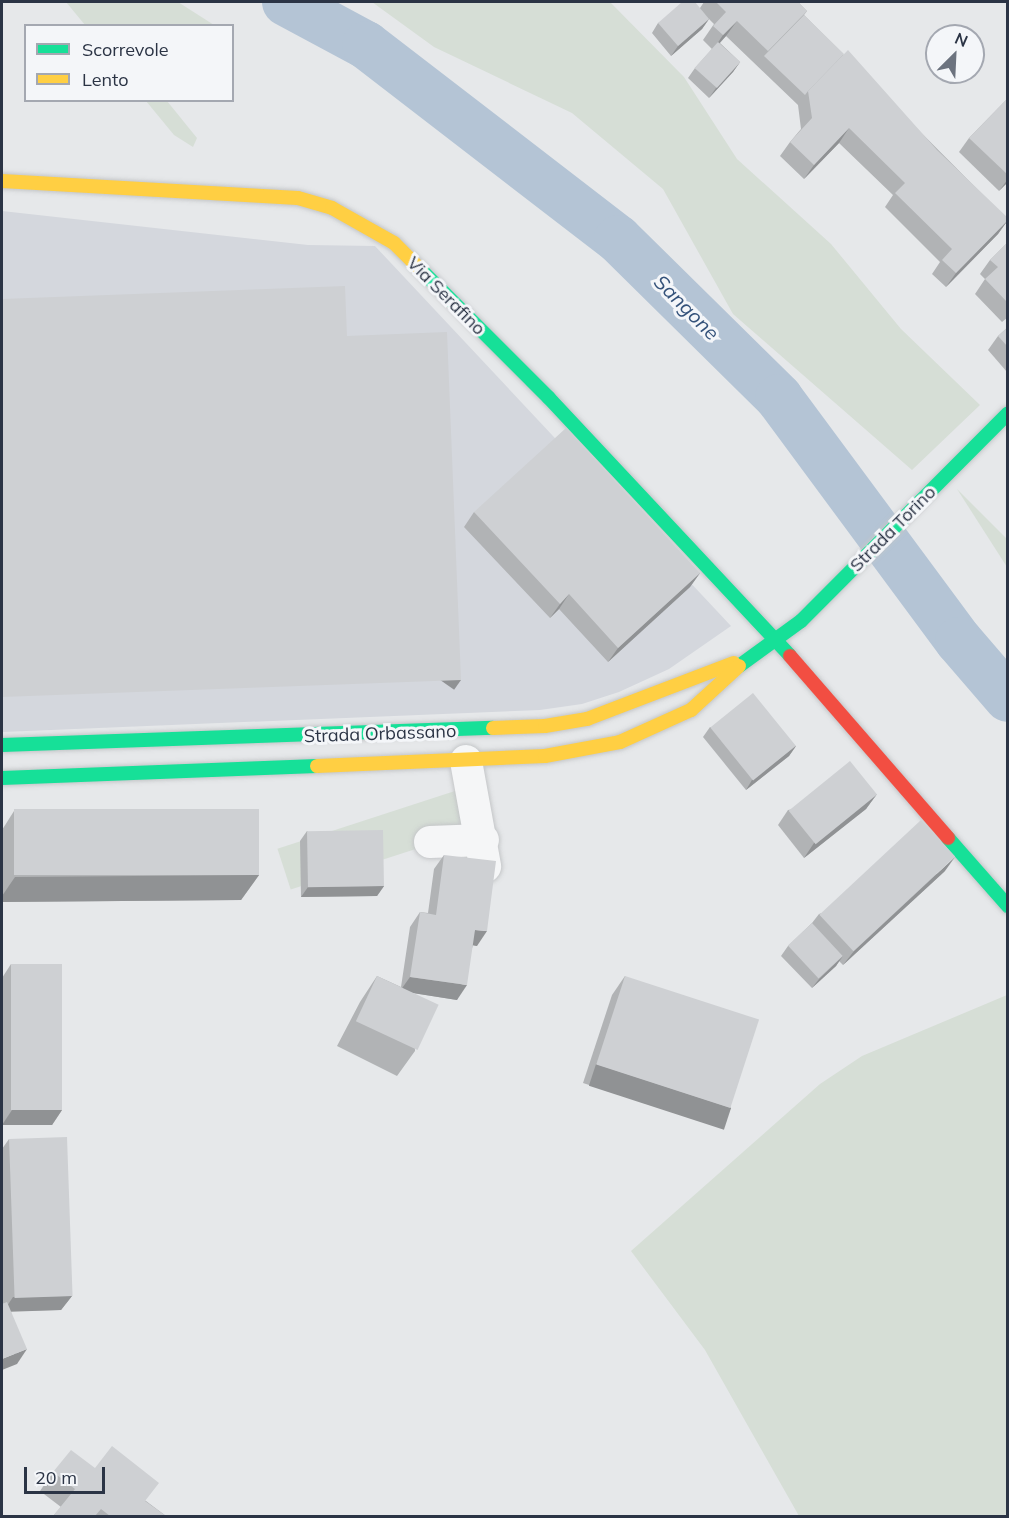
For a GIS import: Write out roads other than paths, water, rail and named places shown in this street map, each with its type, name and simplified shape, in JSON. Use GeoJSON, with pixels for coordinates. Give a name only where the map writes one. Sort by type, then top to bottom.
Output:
{"type":"FeatureCollection","features":[{"type":"Feature","properties":{"kind":"main road","name":"Via Serafino"},"geometry":{"type":"LineString","coordinates":[[2,181],[192,190],[297,198],[341,212],[394,243],[548,397],[775,642],[1008,906]]}},
{"type":"Feature","properties":{"kind":"main road","name":"Strada Torino"},"geometry":{"type":"LineString","coordinates":[[775,642],[809,614],[1008,413]]}},
{"type":"Feature","properties":{"kind":"main road","name":"Strada Orbassano"},"geometry":{"type":"LineString","coordinates":[[2,778],[545,756],[620,742],[691,710],[747,659],[775,642]]}},
{"type":"Feature","properties":{"kind":"main road","name":"Strada Orbassano"},"geometry":{"type":"LineString","coordinates":[[2,745],[545,726],[597,716],[676,682],[747,659]]}},
{"type":"Feature","properties":{"kind":"street","name":"Strada Orbassano"},"geometry":{"type":"LineString","coordinates":[[430,842],[484,853],[466,761]]}},
{"type":"Feature","properties":{"kind":"waterway","name":"Sangone"},"geometry":{"type":"LineString","coordinates":[[286,2],[366,45],[618,239],[779,398],[959,641],[1008,698]]}}]}
